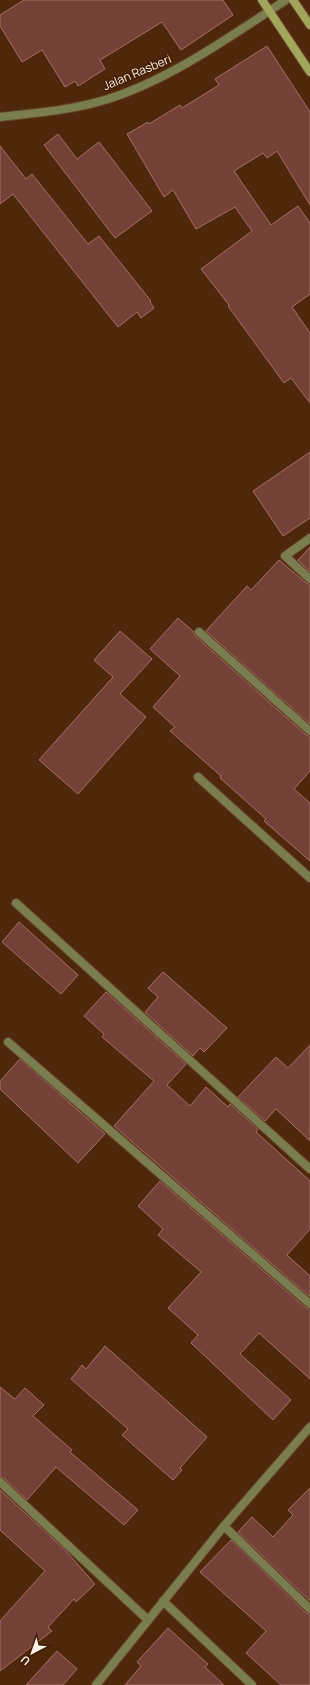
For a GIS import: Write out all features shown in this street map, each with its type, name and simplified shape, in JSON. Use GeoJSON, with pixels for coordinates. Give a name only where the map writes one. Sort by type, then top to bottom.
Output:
{"type":"FeatureCollection","features":[{"type":"Feature","properties":{"kind":"main road"},"geometry":{"type":"LineString","coordinates":[[262,0],[310,72]]}},
{"type":"Feature","properties":{"kind":"main road"},"geometry":{"type":"LineString","coordinates":[[293,0],[310,25]]}},
{"type":"Feature","properties":{"kind":"street","name":"Jalan Rasberi"},"geometry":{"type":"LineString","coordinates":[[0,117],[56,111],[108,99],[142,86],[174,70],[286,0]]}},
{"type":"Feature","properties":{"kind":"street"},"geometry":{"type":"LineString","coordinates":[[310,538],[285,556],[310,579]]}},
{"type":"Feature","properties":{"kind":"street"},"geometry":{"type":"LineString","coordinates":[[199,632],[310,731]]}},
{"type":"Feature","properties":{"kind":"street"},"geometry":{"type":"LineString","coordinates":[[198,777],[310,878]]}},
{"type":"Feature","properties":{"kind":"street"},"geometry":{"type":"LineString","coordinates":[[16,903],[310,1169]]}},
{"type":"Feature","properties":{"kind":"street"},"geometry":{"type":"LineString","coordinates":[[8,1042],[310,1304]]}},
{"type":"Feature","properties":{"kind":"street"},"geometry":{"type":"LineString","coordinates":[[96,1685],[224,1526],[310,1428]]}},
{"type":"Feature","properties":{"kind":"street"},"geometry":{"type":"LineString","coordinates":[[0,1482],[148,1620]]}},
{"type":"Feature","properties":{"kind":"street"},"geometry":{"type":"LineString","coordinates":[[224,1526],[310,1609]]}},
{"type":"Feature","properties":{"kind":"street"},"geometry":{"type":"LineString","coordinates":[[163,1601],[252,1685]]}},
{"type":"Feature","properties":{"kind":"building"},"geometry":{"type":"Polygon","coordinates":[[[24,0],[223,0],[233,15],[181,50],[162,22],[100,60],[105,69],[78,86],[75,81],[65,87],[42,50],[22,62],[0,26],[0,15],[24,0]]]}},
{"type":"Feature","properties":{"kind":"building"},"geometry":{"type":"Polygon","coordinates":[[[267,46],[310,112],[310,205],[277,151],[267,158],[263,153],[234,171],[271,225],[298,206],[310,223],[310,294],[292,307],[310,333],[310,403],[291,378],[284,383],[228,306],[229,305],[201,269],[252,231],[235,207],[196,229],[173,190],[164,197],[127,134],[148,122],[149,124],[180,105],[182,108],[219,85],[215,79],[267,46]]]}},
{"type":"Feature","properties":{"kind":"building"},"geometry":{"type":"Polygon","coordinates":[[[58,134],[77,159],[99,142],[152,211],[115,238],[44,145],[58,134]]]}},
{"type":"Feature","properties":{"kind":"building"},"geometry":{"type":"Polygon","coordinates":[[[0,146],[26,179],[32,174],[88,244],[99,236],[151,301],[150,302],[154,308],[141,318],[137,312],[118,327],[13,194],[0,204],[0,146]]]}},
{"type":"Feature","properties":{"kind":"building"},"geometry":{"type":"Polygon","coordinates":[[[310,452],[310,518],[283,536],[253,491],[310,452]]]}},
{"type":"Feature","properties":{"kind":"building"},"geometry":{"type":"Polygon","coordinates":[[[310,547],[310,572],[298,560],[310,547]]]}},
{"type":"Feature","properties":{"kind":"building"},"geometry":{"type":"Polygon","coordinates":[[[279,560],[306,583],[310,584],[310,724],[206,631],[247,586],[251,590],[279,560]]]}},
{"type":"Feature","properties":{"kind":"building"},"geometry":{"type":"Polygon","coordinates":[[[178,618],[194,632],[195,636],[306,735],[310,736],[310,771],[294,789],[310,803],[310,861],[264,821],[266,819],[220,778],[221,776],[170,731],[175,727],[153,707],[180,676],[150,649],[178,618]]]}},
{"type":"Feature","properties":{"kind":"building"},"geometry":{"type":"Polygon","coordinates":[[[120,631],[152,659],[120,694],[146,717],[78,794],[39,760],[113,677],[94,660],[120,631]]]}},
{"type":"Feature","properties":{"kind":"building"},"geometry":{"type":"Polygon","coordinates":[[[19,922],[78,975],[61,994],[2,942],[19,922]]]}},
{"type":"Feature","properties":{"kind":"building"},"geometry":{"type":"Polygon","coordinates":[[[163,972],[227,1028],[204,1052],[200,1048],[193,1056],[145,1012],[158,997],[148,988],[163,972]]]}},
{"type":"Feature","properties":{"kind":"building"},"geometry":{"type":"Polygon","coordinates":[[[106,992],[186,1064],[167,1085],[190,1106],[206,1087],[228,1107],[230,1104],[258,1129],[256,1132],[310,1181],[310,1229],[287,1255],[310,1276],[310,1297],[114,1126],[154,1081],[102,1037],[104,1034],[84,1016],[106,992]]]}},
{"type":"Feature","properties":{"kind":"building"},"geometry":{"type":"Polygon","coordinates":[[[310,1045],[310,1141],[276,1109],[265,1121],[238,1097],[276,1057],[288,1068],[310,1045]]]}},
{"type":"Feature","properties":{"kind":"building"},"geometry":{"type":"Polygon","coordinates":[[[20,1059],[105,1134],[78,1163],[0,1089],[0,1081],[20,1059]]]}},
{"type":"Feature","properties":{"kind":"building"},"geometry":{"type":"Polygon","coordinates":[[[160,1181],[306,1308],[310,1309],[310,1379],[259,1333],[240,1354],[291,1400],[273,1420],[191,1343],[198,1335],[168,1308],[201,1272],[158,1235],[163,1229],[138,1206],[160,1181]]]}},
{"type":"Feature","properties":{"kind":"building"},"geometry":{"type":"Polygon","coordinates":[[[105,1346],[207,1437],[180,1468],[182,1470],[173,1480],[122,1435],[128,1429],[71,1379],[82,1365],[86,1369],[105,1346]]]}},
{"type":"Feature","properties":{"kind":"building"},"geometry":{"type":"Polygon","coordinates":[[[0,1387],[15,1399],[25,1388],[44,1405],[33,1416],[72,1450],[70,1452],[138,1510],[124,1525],[56,1467],[27,1500],[4,1478],[0,1477],[0,1387]]]}},
{"type":"Feature","properties":{"kind":"building"},"geometry":{"type":"Polygon","coordinates":[[[310,1488],[310,1601],[238,1532],[252,1517],[273,1537],[293,1515],[288,1510],[310,1488]]]}},
{"type":"Feature","properties":{"kind":"building"},"geometry":{"type":"Polygon","coordinates":[[[0,1490],[65,1550],[95,1584],[76,1602],[74,1599],[48,1627],[52,1631],[0,1671],[0,1621],[45,1571],[0,1530],[0,1490]]]}},
{"type":"Feature","properties":{"kind":"building"},"geometry":{"type":"Polygon","coordinates":[[[231,1540],[306,1613],[310,1614],[310,1685],[281,1685],[246,1653],[266,1631],[200,1572],[231,1540]]]}},
{"type":"Feature","properties":{"kind":"building"},"geometry":{"type":"Polygon","coordinates":[[[168,1628],[208,1664],[205,1667],[224,1685],[125,1685],[141,1666],[137,1662],[168,1628]]]}},
{"type":"Feature","properties":{"kind":"building"},"geometry":{"type":"Polygon","coordinates":[[[57,1651],[77,1669],[63,1685],[26,1685],[57,1651]]]}}]}
